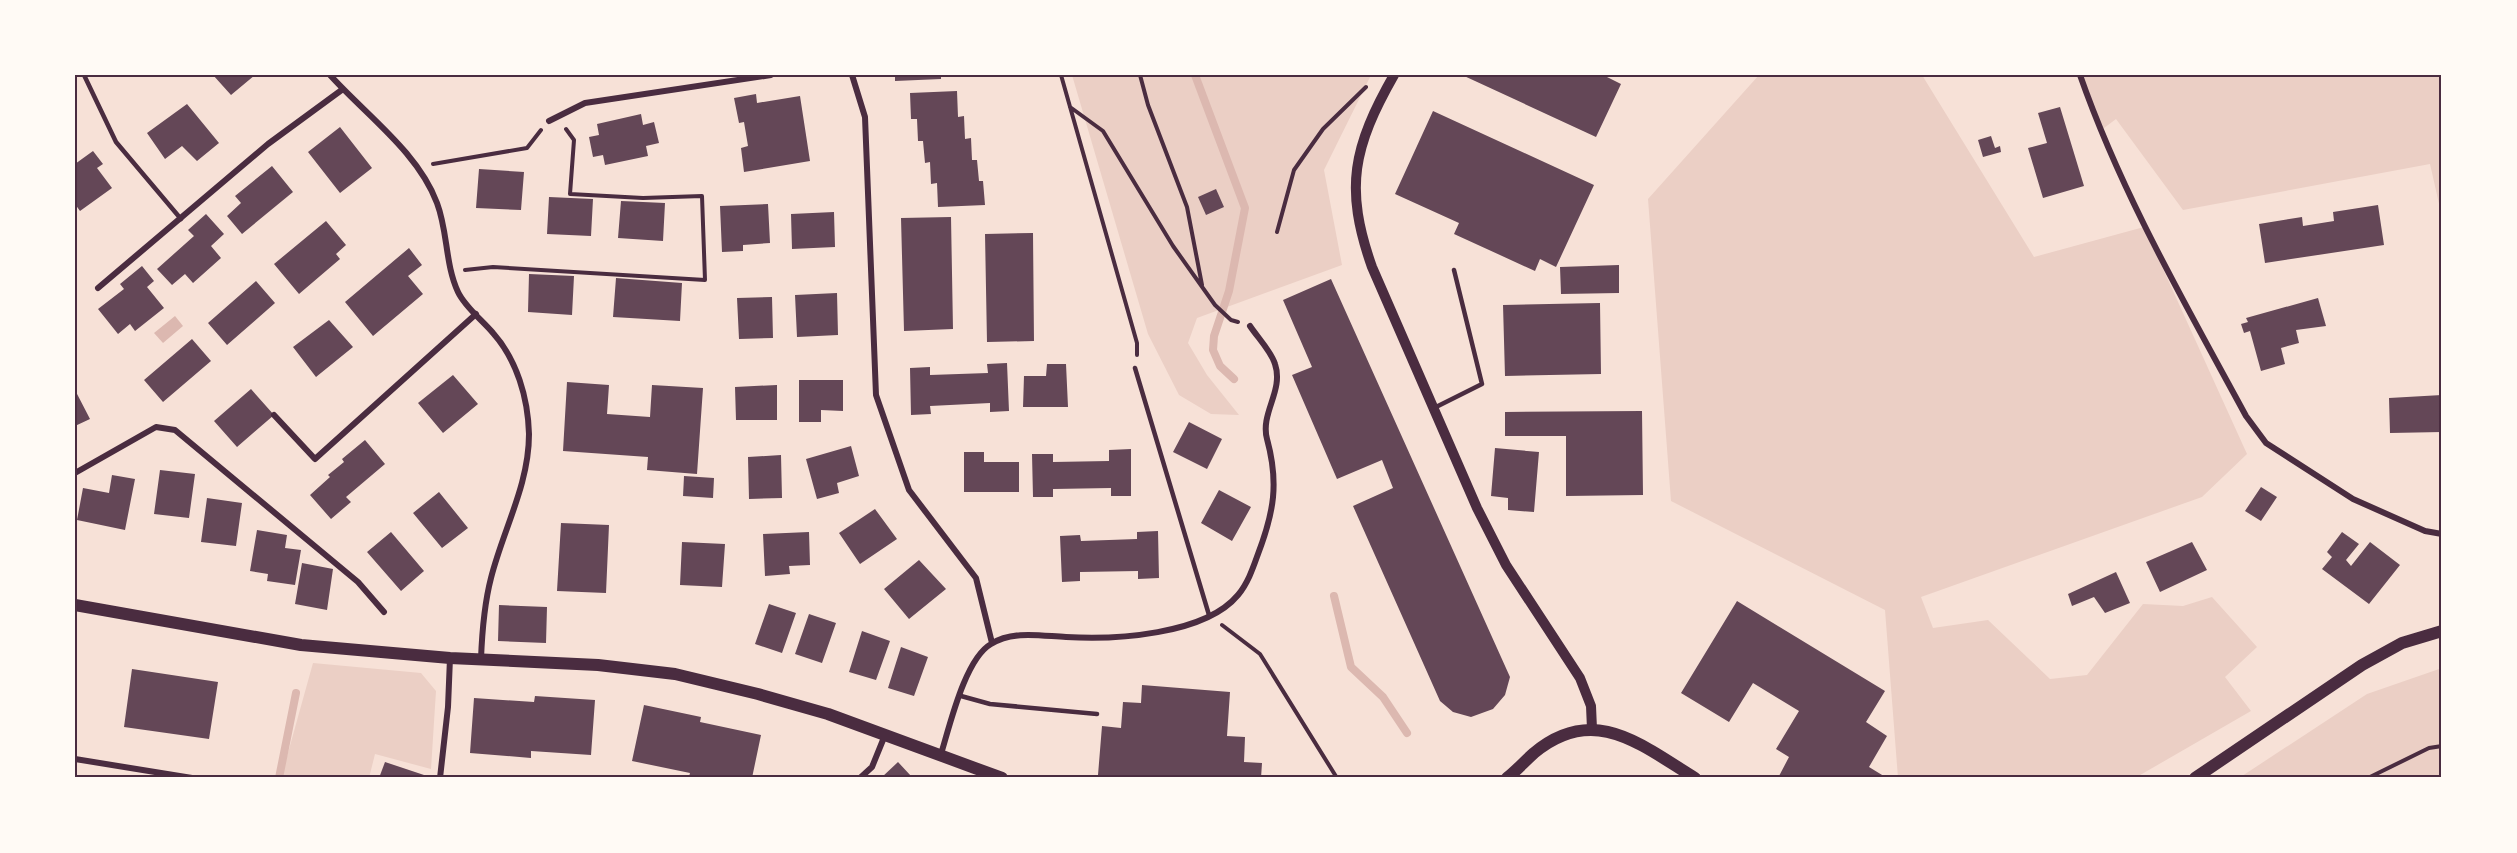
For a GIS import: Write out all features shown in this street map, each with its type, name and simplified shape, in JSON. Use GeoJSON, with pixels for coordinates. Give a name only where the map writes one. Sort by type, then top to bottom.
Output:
{"type":"FeatureCollection","features":[{"type":"Feature","properties":{"kind":"main road"},"geometry":{"type":"LineString","coordinates":[[75,605],[301,645],[481,660],[598,664],[675,674],[758,693],[941,754],[1002,778]]}},
{"type":"Feature","properties":{"kind":"main road"},"geometry":{"type":"LineString","coordinates":[[2195,778],[2362,665],[2402,643],[2442,631]]}},
{"type":"Feature","properties":{"kind":"main road"},"geometry":{"type":"LineString","coordinates":[[1507,778],[1534,752],[1551,741],[1569,733],[1592,729],[1614,731],[1627,737],[1695,778]]}},
{"type":"Feature","properties":{"kind":"street"},"geometry":{"type":"LineString","coordinates":[[330,75],[417,167],[438,205],[451,272],[459,294],[510,356],[526,406],[529,434],[521,487],[491,579],[481,660]]}},
{"type":"Feature","properties":{"kind":"street"},"geometry":{"type":"LineString","coordinates":[[549,121],[585,103],[771,75]]}},
{"type":"Feature","properties":{"kind":"street"},"geometry":{"type":"LineString","coordinates":[[852,75],[865,117],[876,395],[909,490],[976,578],[992,643]]}},
{"type":"Feature","properties":{"kind":"street"},"geometry":{"type":"LineString","coordinates":[[1394,75],[1364,136],[1355,168],[1355,210],[1372,267],[1477,508],[1506,565],[1580,678],[1591,706],[1592,729]]}},
{"type":"Feature","properties":{"kind":"street"},"geometry":{"type":"LineString","coordinates":[[2080,75],[2100,131],[2144,227],[2246,416],[2266,443],[2353,499],[2425,531],[2442,534]]}},
{"type":"Feature","properties":{"kind":"street"},"geometry":{"type":"LineString","coordinates":[[98,288],[268,144],[343,89]]}},
{"type":"Feature","properties":{"kind":"street"},"geometry":{"type":"LineString","coordinates":[[274,415],[315,459],[476,314]]}},
{"type":"Feature","properties":{"kind":"street"},"geometry":{"type":"LineString","coordinates":[[941,754],[977,656],[992,643],[1027,635],[1105,639],[1138,636],[1172,629],[1209,615],[1231,602],[1243,588],[1270,520],[1274,497],[1272,459],[1265,432],[1268,411],[1276,390],[1277,376],[1275,362],[1250,326]]}},
{"type":"Feature","properties":{"kind":"street"},"geometry":{"type":"LineString","coordinates":[[75,473],[156,427],[175,430],[358,582],[384,612]]}},
{"type":"Feature","properties":{"kind":"street"},"geometry":{"type":"LineString","coordinates":[[440,778],[448,707],[450,658]]}},
{"type":"Feature","properties":{"kind":"street"},"geometry":{"type":"LineString","coordinates":[[860,778],[872,766],[886,735]]}},
{"type":"Feature","properties":{"kind":"street"},"geometry":{"type":"LineString","coordinates":[[75,759],[192,778]]}},
{"type":"Feature","properties":{"kind":"lane"},"geometry":{"type":"LineString","coordinates":[[84,75],[116,142],[181,219]]}},
{"type":"Feature","properties":{"kind":"lane"},"geometry":{"type":"LineString","coordinates":[[1434,408],[1482,384],[1454,270]]}},
{"type":"Feature","properties":{"kind":"lane"},"geometry":{"type":"LineString","coordinates":[[1135,368],[1209,615]]}},
{"type":"Feature","properties":{"kind":"lane"},"geometry":{"type":"LineString","coordinates":[[961,696],[990,704],[1097,714]]}},
{"type":"Feature","properties":{"kind":"path"},"geometry":{"type":"LineString","coordinates":[[1061,75],[1137,343],[1135,368]]}},
{"type":"Feature","properties":{"kind":"path"},"geometry":{"type":"LineString","coordinates":[[1140,75],[1148,105],[1187,207],[1203,289]]}},
{"type":"Feature","properties":{"kind":"path"},"geometry":{"type":"LineString","coordinates":[[1277,232],[1294,170],[1323,129],[1370,83]]}},
{"type":"Feature","properties":{"kind":"path"},"geometry":{"type":"LineString","coordinates":[[1070,107],[1103,131],[1173,246],[1203,289],[1231,320]]}},
{"type":"Feature","properties":{"kind":"path"},"geometry":{"type":"LineString","coordinates":[[417,167],[527,148],[549,121],[564,127],[574,140],[570,194],[643,198],[702,196],[705,280],[492,267],[451,272]]}},
{"type":"Feature","properties":{"kind":"path"},"geometry":{"type":"LineString","coordinates":[[1209,615],[1260,654],[1337,778]]}},
{"type":"Feature","properties":{"kind":"path"},"geometry":{"type":"LineString","coordinates":[[2368,778],[2428,748],[2442,746]]}},
{"type":"Feature","properties":{"kind":"shaded area"},"geometry":{"type":"Polygon","coordinates":[[[1072,75],[1371,75],[1324,170],[1342,265],[1197,318],[1188,343],[1207,375],[1239,415],[1211,414],[1179,395],[1148,334],[1072,75]]]}},
{"type":"Feature","properties":{"kind":"shaded area"},"geometry":{"type":"Polygon","coordinates":[[[1759,75],[1922,75],[2034,257],[2144,227],[2247,454],[2202,497],[1921,597],[1933,628],[1988,620],[2050,679],[2087,675],[2143,604],[2183,606],[2212,597],[2257,647],[2225,677],[2251,711],[2135,778],[1898,778],[1885,610],[1671,501],[1648,199],[1759,75]]]}},
{"type":"Feature","properties":{"kind":"shaded area"},"geometry":{"type":"Polygon","coordinates":[[[2080,75],[2442,75],[2442,217],[2430,164],[2183,210],[2116,119],[2100,131],[2080,75]]]}},
{"type":"Feature","properties":{"kind":"shaded area"},"geometry":{"type":"Polygon","coordinates":[[[175,316],[183,326],[163,343],[154,333],[175,316]]]}},
{"type":"Feature","properties":{"kind":"shaded area"},"geometry":{"type":"Polygon","coordinates":[[[313,663],[421,673],[436,691],[431,769],[375,754],[369,778],[281,778],[313,663]]]}},
{"type":"Feature","properties":{"kind":"shaded area"},"geometry":{"type":"Polygon","coordinates":[[[2442,668],[2442,778],[2239,778],[2367,694],[2442,668]]]}},
{"type":"Feature","properties":{"kind":"building"},"geometry":{"type":"Polygon","coordinates":[[[213,75],[255,75],[231,95],[213,75]]]}},
{"type":"Feature","properties":{"kind":"building"},"geometry":{"type":"Polygon","coordinates":[[[895,75],[941,75],[941,79],[895,81],[895,75]]]}},
{"type":"Feature","properties":{"kind":"building"},"geometry":{"type":"Polygon","coordinates":[[[1462,75],[1603,75],[1621,84],[1596,137],[1462,75]]]}},
{"type":"Feature","properties":{"kind":"building"},"geometry":{"type":"Polygon","coordinates":[[[957,91],[958,117],[964,116],[965,139],[971,138],[972,160],[977,160],[979,181],[983,181],[985,205],[938,207],[937,183],[931,184],[930,162],[925,163],[923,141],[918,141],[917,119],[911,119],[910,93],[957,91]]]}},
{"type":"Feature","properties":{"kind":"building"},"geometry":{"type":"Polygon","coordinates":[[[756,94],[757,103],[800,96],[810,161],[744,172],[741,148],[748,146],[744,122],[739,123],[734,98],[756,94]]]}},
{"type":"Feature","properties":{"kind":"building"},"geometry":{"type":"Polygon","coordinates":[[[187,104],[219,143],[197,161],[182,146],[165,159],[147,133],[187,104]]]}},
{"type":"Feature","properties":{"kind":"building"},"geometry":{"type":"Polygon","coordinates":[[[2060,107],[2084,186],[2043,198],[2028,148],[2047,143],[2038,113],[2060,107]]]}},
{"type":"Feature","properties":{"kind":"building"},"geometry":{"type":"Polygon","coordinates":[[[1433,111],[1594,185],[1556,267],[1540,259],[1535,271],[1454,234],[1459,223],[1395,194],[1433,111]]]}},
{"type":"Feature","properties":{"kind":"building"},"geometry":{"type":"Polygon","coordinates":[[[641,114],[643,125],[654,122],[659,143],[646,146],[648,156],[605,165],[603,155],[593,157],[589,137],[599,135],[597,124],[641,114]]]}},
{"type":"Feature","properties":{"kind":"building"},"geometry":{"type":"Polygon","coordinates":[[[340,127],[372,168],[340,193],[308,152],[340,127]]]}},
{"type":"Feature","properties":{"kind":"building"},"geometry":{"type":"Polygon","coordinates":[[[1991,136],[1995,148],[2000,146],[2001,152],[1983,157],[1978,140],[1991,136]]]}},
{"type":"Feature","properties":{"kind":"building"},"geometry":{"type":"Polygon","coordinates":[[[93,151],[103,164],[97,168],[112,188],[80,211],[75,204],[75,164],[93,151]]]}},
{"type":"Feature","properties":{"kind":"building"},"geometry":{"type":"Polygon","coordinates":[[[272,166],[293,192],[242,234],[227,216],[241,203],[235,196],[272,166]]]}},
{"type":"Feature","properties":{"kind":"building"},"geometry":{"type":"Polygon","coordinates":[[[479,169],[524,172],[521,210],[476,208],[479,169]]]}},
{"type":"Feature","properties":{"kind":"building"},"geometry":{"type":"Polygon","coordinates":[[[1216,189],[1224,207],[1206,215],[1198,197],[1216,189]]]}},
{"type":"Feature","properties":{"kind":"building"},"geometry":{"type":"Polygon","coordinates":[[[549,197],[593,199],[591,236],[547,234],[549,197]]]}},
{"type":"Feature","properties":{"kind":"building"},"geometry":{"type":"Polygon","coordinates":[[[621,201],[665,203],[663,241],[618,238],[621,201]]]}},
{"type":"Feature","properties":{"kind":"building"},"geometry":{"type":"Polygon","coordinates":[[[768,204],[770,243],[743,245],[743,251],[722,252],[720,206],[768,204]]]}},
{"type":"Feature","properties":{"kind":"building"},"geometry":{"type":"Polygon","coordinates":[[[2378,205],[2384,245],[2265,263],[2259,224],[2302,217],[2303,226],[2334,221],[2333,212],[2378,205]]]}},
{"type":"Feature","properties":{"kind":"building"},"geometry":{"type":"Polygon","coordinates":[[[834,212],[835,247],[792,249],[791,214],[834,212]]]}},
{"type":"Feature","properties":{"kind":"building"},"geometry":{"type":"Polygon","coordinates":[[[206,214],[224,234],[211,246],[221,258],[193,283],[185,274],[172,285],[157,269],[194,236],[188,230],[206,214]]]}},
{"type":"Feature","properties":{"kind":"building"},"geometry":{"type":"Polygon","coordinates":[[[951,217],[953,329],[904,331],[901,218],[951,217]]]}},
{"type":"Feature","properties":{"kind":"building"},"geometry":{"type":"Polygon","coordinates":[[[326,221],[346,245],[336,254],[340,259],[299,294],[274,264],[326,221]]]}},
{"type":"Feature","properties":{"kind":"building"},"geometry":{"type":"Polygon","coordinates":[[[1033,233],[1034,341],[987,342],[985,234],[1033,233]]]}},
{"type":"Feature","properties":{"kind":"building"},"geometry":{"type":"Polygon","coordinates":[[[409,248],[422,265],[408,276],[423,294],[373,336],[345,302],[409,248]]]}},
{"type":"Feature","properties":{"kind":"building"},"geometry":{"type":"Polygon","coordinates":[[[1619,265],[1619,293],[1561,294],[1560,267],[1619,265]]]}},
{"type":"Feature","properties":{"kind":"building"},"geometry":{"type":"Polygon","coordinates":[[[142,266],[154,281],[147,287],[164,308],[135,331],[130,324],[118,334],[98,309],[124,289],[120,284],[142,266]]]}},
{"type":"Feature","properties":{"kind":"building"},"geometry":{"type":"Polygon","coordinates":[[[529,274],[574,276],[572,315],[528,312],[529,274]]]}},
{"type":"Feature","properties":{"kind":"building"},"geometry":{"type":"Polygon","coordinates":[[[616,278],[682,283],[680,321],[613,317],[616,278]]]}},
{"type":"Feature","properties":{"kind":"building"},"geometry":{"type":"Polygon","coordinates":[[[1331,279],[1510,677],[1505,695],[1493,709],[1471,717],[1453,712],[1440,701],[1353,506],[1393,488],[1382,460],[1337,479],[1292,375],[1312,367],[1283,300],[1331,279]]]}},
{"type":"Feature","properties":{"kind":"building"},"geometry":{"type":"Polygon","coordinates":[[[256,281],[275,303],[227,345],[208,323],[256,281]]]}},
{"type":"Feature","properties":{"kind":"building"},"geometry":{"type":"Polygon","coordinates":[[[837,293],[838,335],[797,337],[795,295],[837,293]]]}},
{"type":"Feature","properties":{"kind":"building"},"geometry":{"type":"Polygon","coordinates":[[[772,297],[773,338],[739,339],[737,298],[772,297]]]}},
{"type":"Feature","properties":{"kind":"building"},"geometry":{"type":"Polygon","coordinates":[[[2318,298],[2326,326],[2296,330],[2299,343],[2281,348],[2285,364],[2261,371],[2250,331],[2244,333],[2241,324],[2248,322],[2246,318],[2318,298]]]}},
{"type":"Feature","properties":{"kind":"building"},"geometry":{"type":"Polygon","coordinates":[[[1600,303],[1601,374],[1505,376],[1503,305],[1600,303]]]}},
{"type":"Feature","properties":{"kind":"building"},"geometry":{"type":"Polygon","coordinates":[[[329,320],[353,347],[316,377],[293,347],[329,320]]]}},
{"type":"Feature","properties":{"kind":"building"},"geometry":{"type":"Polygon","coordinates":[[[192,339],[211,361],[163,402],[144,380],[192,339]]]}},
{"type":"Feature","properties":{"kind":"building"},"geometry":{"type":"Polygon","coordinates":[[[1007,363],[1009,411],[990,412],[990,403],[930,406],[931,414],[911,415],[910,368],[930,367],[930,375],[988,373],[987,364],[1007,363]]]}},
{"type":"Feature","properties":{"kind":"building"},"geometry":{"type":"Polygon","coordinates":[[[1047,364],[1066,364],[1068,407],[1023,407],[1024,376],[1046,376],[1047,364]]]}},
{"type":"Feature","properties":{"kind":"building"},"geometry":{"type":"Polygon","coordinates":[[[453,375],[478,404],[443,433],[418,403],[453,375]]]}},
{"type":"Feature","properties":{"kind":"building"},"geometry":{"type":"Polygon","coordinates":[[[799,380],[843,380],[843,411],[821,410],[821,422],[799,422],[799,380]]]}},
{"type":"Feature","properties":{"kind":"building"},"geometry":{"type":"Polygon","coordinates":[[[567,382],[609,385],[607,414],[650,417],[652,385],[703,388],[697,474],[647,470],[648,457],[563,451],[567,382]]]}},
{"type":"Feature","properties":{"kind":"building"},"geometry":{"type":"Polygon","coordinates":[[[777,385],[777,420],[736,420],[735,387],[777,385]]]}},
{"type":"Feature","properties":{"kind":"building"},"geometry":{"type":"Polygon","coordinates":[[[251,389],[274,415],[237,447],[214,421],[251,389]]]}},
{"type":"Feature","properties":{"kind":"building"},"geometry":{"type":"Polygon","coordinates":[[[75,390],[90,419],[75,426],[75,390]]]}},
{"type":"Feature","properties":{"kind":"building"},"geometry":{"type":"Polygon","coordinates":[[[2442,395],[2442,432],[2390,433],[2389,398],[2442,395]]]}},
{"type":"Feature","properties":{"kind":"building"},"geometry":{"type":"Polygon","coordinates":[[[1642,411],[1643,495],[1566,496],[1566,436],[1505,436],[1505,412],[1642,411]]]}},
{"type":"Feature","properties":{"kind":"building"},"geometry":{"type":"Polygon","coordinates":[[[1189,422],[1222,439],[1207,469],[1173,452],[1189,422]]]}},
{"type":"Feature","properties":{"kind":"building"},"geometry":{"type":"Polygon","coordinates":[[[365,440],[385,464],[346,497],[351,502],[331,519],[310,495],[330,477],[328,475],[344,462],[342,459],[365,440]]]}},
{"type":"Feature","properties":{"kind":"building"},"geometry":{"type":"Polygon","coordinates":[[[851,446],[859,476],[837,483],[839,493],[817,499],[806,459],[851,446]]]}},
{"type":"Feature","properties":{"kind":"building"},"geometry":{"type":"Polygon","coordinates":[[[1495,448],[1539,452],[1534,512],[1508,510],[1508,498],[1491,496],[1495,448]]]}},
{"type":"Feature","properties":{"kind":"building"},"geometry":{"type":"Polygon","coordinates":[[[1131,449],[1131,496],[1111,496],[1111,488],[1053,489],[1053,497],[1033,497],[1032,454],[1053,454],[1053,462],[1109,461],[1109,450],[1131,449]]]}},
{"type":"Feature","properties":{"kind":"building"},"geometry":{"type":"Polygon","coordinates":[[[964,452],[984,452],[984,462],[1019,462],[1019,492],[964,492],[964,452]]]}},
{"type":"Feature","properties":{"kind":"building"},"geometry":{"type":"Polygon","coordinates":[[[781,455],[782,498],[749,499],[748,457],[781,455]]]}},
{"type":"Feature","properties":{"kind":"building"},"geometry":{"type":"Polygon","coordinates":[[[160,470],[195,474],[189,518],[154,514],[160,470]]]}},
{"type":"Feature","properties":{"kind":"building"},"geometry":{"type":"Polygon","coordinates":[[[112,475],[135,479],[125,530],[77,520],[83,488],[109,493],[112,475]]]}},
{"type":"Feature","properties":{"kind":"building"},"geometry":{"type":"Polygon","coordinates":[[[684,476],[714,478],[713,498],[683,496],[684,476]]]}},
{"type":"Feature","properties":{"kind":"building"},"geometry":{"type":"Polygon","coordinates":[[[2261,487],[2277,497],[2261,521],[2245,511],[2261,487]]]}},
{"type":"Feature","properties":{"kind":"building"},"geometry":{"type":"Polygon","coordinates":[[[1219,490],[1251,507],[1232,541],[1201,523],[1219,490]]]}},
{"type":"Feature","properties":{"kind":"building"},"geometry":{"type":"Polygon","coordinates":[[[439,492],[468,528],[442,548],[413,513],[439,492]]]}},
{"type":"Feature","properties":{"kind":"building"},"geometry":{"type":"Polygon","coordinates":[[[207,498],[242,503],[236,546],[201,542],[207,498]]]}},
{"type":"Feature","properties":{"kind":"building"},"geometry":{"type":"Polygon","coordinates":[[[875,509],[897,539],[860,564],[839,533],[875,509]]]}},
{"type":"Feature","properties":{"kind":"building"},"geometry":{"type":"Polygon","coordinates":[[[561,523],[609,525],[606,593],[557,591],[561,523]]]}},
{"type":"Feature","properties":{"kind":"building"},"geometry":{"type":"Polygon","coordinates":[[[257,530],[287,535],[285,548],[301,550],[295,585],[267,581],[268,574],[250,571],[257,530]]]}},
{"type":"Feature","properties":{"kind":"building"},"geometry":{"type":"Polygon","coordinates":[[[1158,531],[1159,578],[1138,579],[1138,571],[1080,572],[1080,581],[1062,582],[1060,536],[1080,535],[1081,541],[1137,539],[1137,532],[1158,531]]]}},
{"type":"Feature","properties":{"kind":"building"},"geometry":{"type":"Polygon","coordinates":[[[391,532],[424,571],[401,591],[367,552],[391,532]]]}},
{"type":"Feature","properties":{"kind":"building"},"geometry":{"type":"Polygon","coordinates":[[[809,532],[810,565],[789,566],[790,574],[765,576],[763,534],[809,532]]]}},
{"type":"Feature","properties":{"kind":"building"},"geometry":{"type":"Polygon","coordinates":[[[2342,532],[2359,544],[2346,560],[2351,566],[2370,542],[2400,565],[2369,604],[2322,569],[2332,557],[2327,552],[2342,532]]]}},
{"type":"Feature","properties":{"kind":"building"},"geometry":{"type":"Polygon","coordinates":[[[682,542],[725,544],[722,587],[680,585],[682,542]]]}},
{"type":"Feature","properties":{"kind":"building"},"geometry":{"type":"Polygon","coordinates":[[[2192,542],[2207,570],[2160,592],[2146,562],[2192,542]]]}},
{"type":"Feature","properties":{"kind":"building"},"geometry":{"type":"Polygon","coordinates":[[[919,560],[946,589],[909,619],[884,589],[919,560]]]}},
{"type":"Feature","properties":{"kind":"building"},"geometry":{"type":"Polygon","coordinates":[[[302,563],[333,569],[327,610],[295,604],[302,563]]]}},
{"type":"Feature","properties":{"kind":"building"},"geometry":{"type":"Polygon","coordinates":[[[2116,572],[2130,603],[2105,613],[2094,597],[2072,606],[2068,594],[2116,572]]]}},
{"type":"Feature","properties":{"kind":"building"},"geometry":{"type":"Polygon","coordinates":[[[1737,601],[1885,691],[1866,722],[1887,736],[1869,767],[1887,778],[1778,778],[1789,757],[1776,749],[1799,711],[1753,683],[1729,722],[1681,693],[1737,601]]]}},
{"type":"Feature","properties":{"kind":"building"},"geometry":{"type":"Polygon","coordinates":[[[769,604],[796,613],[782,653],[755,644],[769,604]]]}},
{"type":"Feature","properties":{"kind":"building"},"geometry":{"type":"Polygon","coordinates":[[[499,605],[547,607],[546,643],[498,641],[499,605]]]}},
{"type":"Feature","properties":{"kind":"building"},"geometry":{"type":"Polygon","coordinates":[[[809,614],[836,623],[822,663],[795,654],[809,614]]]}},
{"type":"Feature","properties":{"kind":"building"},"geometry":{"type":"Polygon","coordinates":[[[862,631],[890,641],[876,680],[849,672],[862,631]]]}},
{"type":"Feature","properties":{"kind":"building"},"geometry":{"type":"Polygon","coordinates":[[[901,647],[928,657],[914,696],[888,688],[901,647]]]}},
{"type":"Feature","properties":{"kind":"building"},"geometry":{"type":"Polygon","coordinates":[[[132,669],[218,682],[209,739],[124,727],[132,669]]]}},
{"type":"Feature","properties":{"kind":"building"},"geometry":{"type":"Polygon","coordinates":[[[1142,685],[1230,692],[1227,736],[1245,737],[1244,762],[1262,763],[1261,778],[1136,778],[1098,775],[1102,726],[1121,728],[1123,702],[1141,703],[1142,685]]]}},
{"type":"Feature","properties":{"kind":"building"},"geometry":{"type":"Polygon","coordinates":[[[535,696],[595,700],[591,755],[531,751],[531,758],[470,753],[474,698],[534,702],[535,696]]]}},
{"type":"Feature","properties":{"kind":"building"},"geometry":{"type":"Polygon","coordinates":[[[644,705],[701,717],[700,722],[761,735],[752,778],[693,778],[689,777],[690,773],[632,761],[644,705]]]}},
{"type":"Feature","properties":{"kind":"building"},"geometry":{"type":"Polygon","coordinates":[[[385,762],[433,778],[379,778],[385,762]]]}},
{"type":"Feature","properties":{"kind":"building"},"geometry":{"type":"Polygon","coordinates":[[[898,762],[911,776],[881,778],[898,762]]]}},
{"type":"Feature","properties":{"kind":"waterway"},"geometry":{"type":"LineString","coordinates":[[1195,75],[1245,208],[1229,291],[1214,336],[1213,350],[1220,366],[1234,379]]}},
{"type":"Feature","properties":{"kind":"waterway"},"geometry":{"type":"LineString","coordinates":[[1334,596],[1351,667],[1383,697],[1407,733]]}},
{"type":"Feature","properties":{"kind":"waterway"},"geometry":{"type":"LineString","coordinates":[[279,778],[296,693]]}}]}
